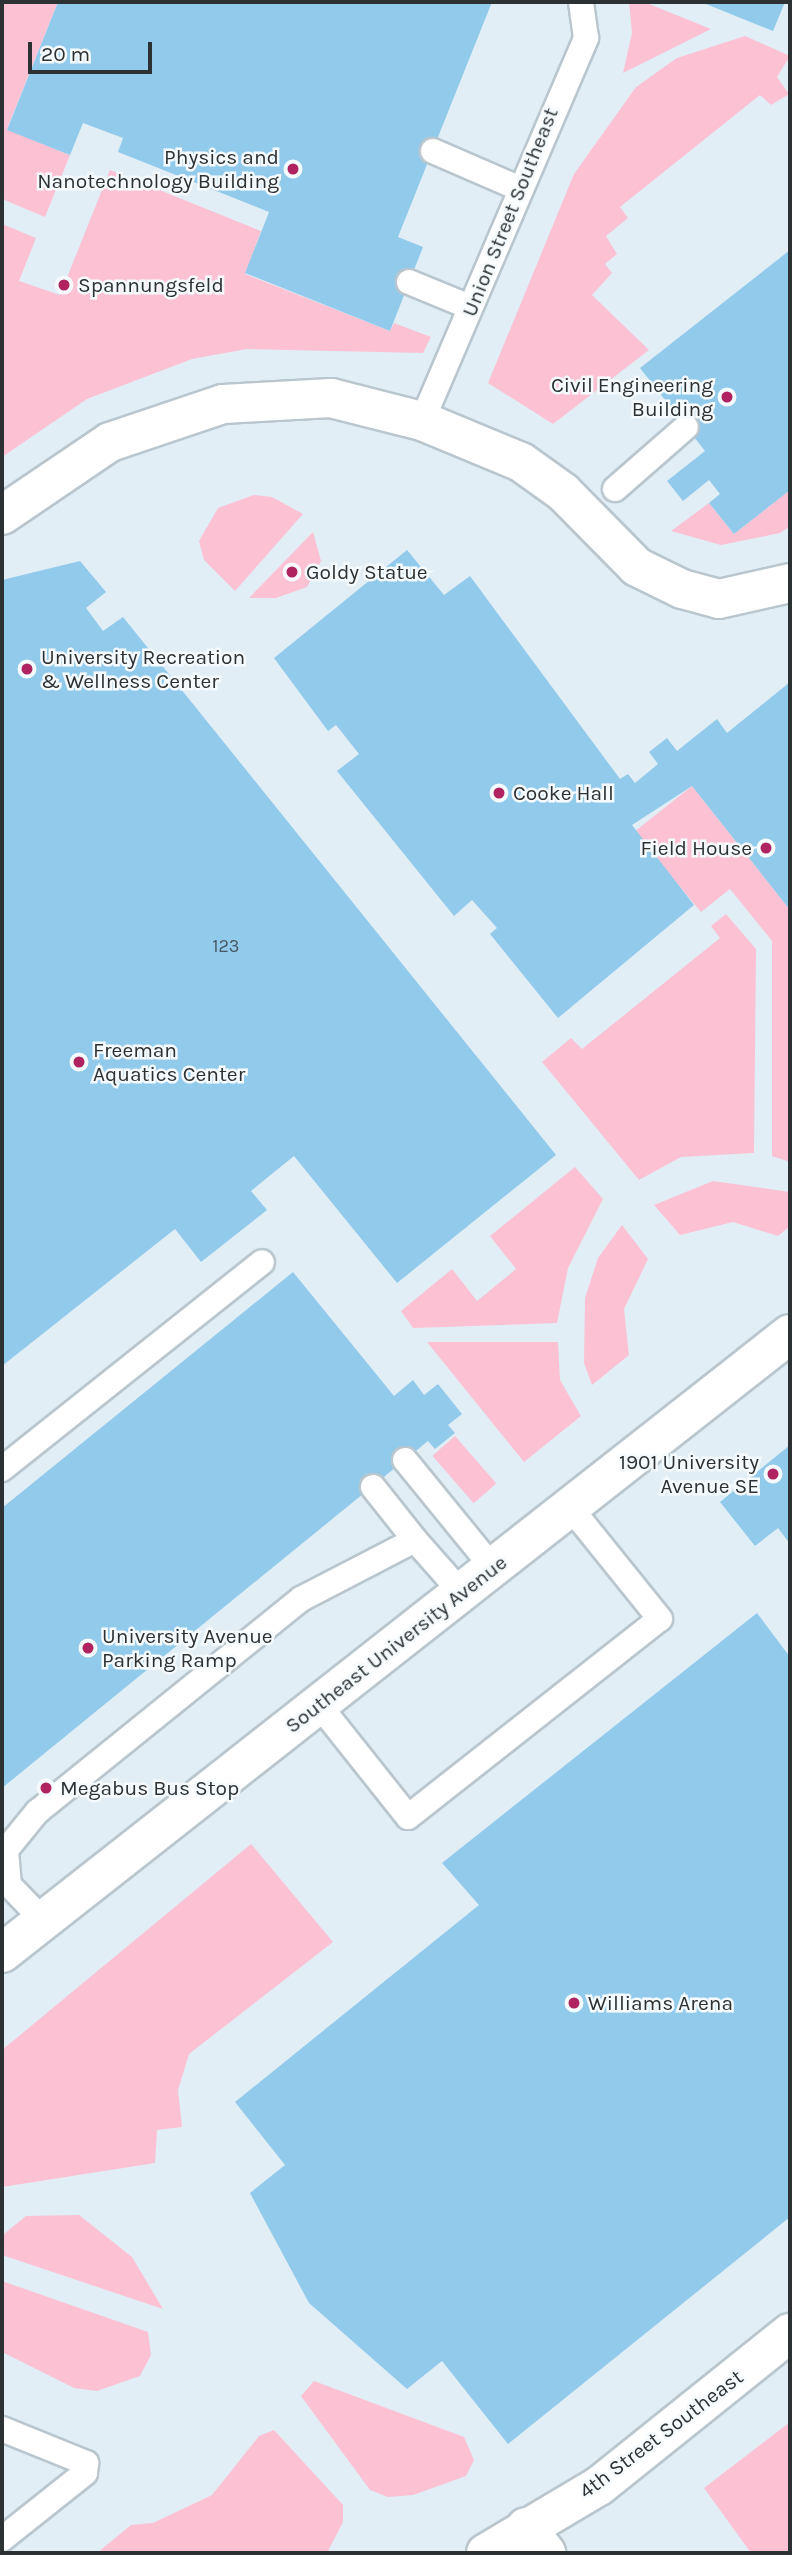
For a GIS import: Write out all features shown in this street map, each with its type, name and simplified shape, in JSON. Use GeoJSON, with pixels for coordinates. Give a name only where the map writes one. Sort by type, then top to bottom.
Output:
{"type":"FeatureCollection","features":[{"type":"Feature","properties":{"kind":"main road"},"geometry":{"type":"LineString","coordinates":[[2,515],[110,442],[223,404],[331,398],[422,421],[522,463],[563,492],[637,567],[682,589],[719,599],[790,583]]}},
{"type":"Feature","properties":{"kind":"main road","name":"Southeast University Avenue"},"geometry":{"type":"LineString","coordinates":[[16,1944],[790,1334]]}},
{"type":"Feature","properties":{"kind":"main road","name":"4th Street Southeast"},"geometry":{"type":"LineString","coordinates":[[486,2553],[536,2540],[790,2333]]}},
{"type":"Feature","properties":{"kind":"lane","name":"Union Street Southeast"},"geometry":{"type":"LineString","coordinates":[[422,421],[518,188],[586,38],[581,2]]}},
{"type":"Feature","properties":{"kind":"lane"},"geometry":{"type":"LineString","coordinates":[[433,150],[518,188]]}},
{"type":"Feature","properties":{"kind":"lane"},"geometry":{"type":"LineString","coordinates":[[409,282],[470,307]]}},
{"type":"Feature","properties":{"kind":"lane"},"geometry":{"type":"LineString","coordinates":[[615,489],[686,427]]}},
{"type":"Feature","properties":{"kind":"lane"},"geometry":{"type":"LineString","coordinates":[[2,1469],[262,1262]]}},
{"type":"Feature","properties":{"kind":"lane"},"geometry":{"type":"LineString","coordinates":[[405,1460],[493,1568]]}},
{"type":"Feature","properties":{"kind":"lane"},"geometry":{"type":"LineString","coordinates":[[373,1487],[461,1592]]}},
{"type":"Feature","properties":{"kind":"lane"},"geometry":{"type":"LineString","coordinates":[[318,1705],[408,1817],[660,1619],[570,1507]]}},
{"type":"Feature","properties":{"kind":"lane"},"geometry":{"type":"LineString","coordinates":[[16,1944],[6,1850],[37,1812],[301,1599],[415,1540]]}},
{"type":"Feature","properties":{"kind":"lane"},"geometry":{"type":"LineString","coordinates":[[2,2429],[86,2463],[85,2473],[2,2539]]}},
{"type":"Feature","properties":{"kind":"shaded area"},"geometry":{"type":"Polygon","coordinates":[[[2,2],[58,2],[7,129],[70,155],[45,217],[2,199],[2,2]]]}},
{"type":"Feature","properties":{"kind":"shaded area"},"geometry":{"type":"Polygon","coordinates":[[[629,2],[644,2],[711,29],[623,73],[632,33],[629,2]]]}},
{"type":"Feature","properties":{"kind":"shaded area"},"geometry":{"type":"Polygon","coordinates":[[[745,36],[790,56],[777,77],[789,94],[771,105],[760,95],[620,207],[628,218],[606,236],[617,254],[605,264],[612,273],[592,295],[649,350],[553,424],[488,383],[574,174],[636,87],[677,58],[745,36]]]}},
{"type":"Feature","properties":{"kind":"shaded area"},"geometry":{"type":"Polygon","coordinates":[[[110,170],[261,231],[245,274],[390,331],[394,323],[431,337],[423,353],[247,349],[192,359],[87,399],[2,457],[2,224],[36,238],[19,281],[60,295],[110,170]]]}},
{"type":"Feature","properties":{"kind":"shaded area"},"geometry":{"type":"Polygon","coordinates":[[[790,490],[790,526],[780,533],[721,545],[671,531],[709,503],[734,534],[790,490]]]}},
{"type":"Feature","properties":{"kind":"shaded area"},"geometry":{"type":"Polygon","coordinates":[[[254,495],[272,497],[303,514],[235,591],[204,560],[199,541],[218,508],[254,495]]]}},
{"type":"Feature","properties":{"kind":"shaded area"},"geometry":{"type":"Polygon","coordinates":[[[313,532],[321,561],[307,587],[276,598],[249,598],[313,532]]]}},
{"type":"Feature","properties":{"kind":"shaded area"},"geometry":{"type":"Polygon","coordinates":[[[692,786],[790,910],[790,1162],[772,1156],[772,941],[730,889],[701,912],[634,832],[692,786]]]}},
{"type":"Feature","properties":{"kind":"shaded area"},"geometry":{"type":"Polygon","coordinates":[[[726,914],[756,949],[754,1153],[681,1157],[639,1180],[542,1062],[571,1038],[582,1049],[720,938],[711,926],[726,914]]]}},
{"type":"Feature","properties":{"kind":"shaded area"},"geometry":{"type":"Polygon","coordinates":[[[575,1167],[603,1199],[568,1268],[557,1323],[413,1328],[401,1311],[452,1269],[477,1301],[516,1269],[490,1236],[575,1167]]]}},
{"type":"Feature","properties":{"kind":"shaded area"},"geometry":{"type":"Polygon","coordinates":[[[713,1181],[790,1192],[790,1226],[778,1236],[733,1222],[680,1235],[654,1205],[713,1181]]]}},
{"type":"Feature","properties":{"kind":"shaded area"},"geometry":{"type":"Polygon","coordinates":[[[622,1225],[648,1259],[624,1309],[629,1355],[592,1385],[584,1363],[585,1298],[598,1258],[622,1225]]]}},
{"type":"Feature","properties":{"kind":"shaded area"},"geometry":{"type":"Polygon","coordinates":[[[427,1342],[558,1342],[560,1380],[581,1416],[524,1462],[427,1342]]]}},
{"type":"Feature","properties":{"kind":"shaded area"},"geometry":{"type":"Polygon","coordinates":[[[455,1436],[496,1484],[474,1503],[432,1456],[455,1436]]]}},
{"type":"Feature","properties":{"kind":"shaded area"},"geometry":{"type":"Polygon","coordinates":[[[251,1844],[333,1942],[189,2054],[178,2090],[182,2127],[157,2130],[155,2163],[2,2187],[2,2050],[251,1844]]]}},
{"type":"Feature","properties":{"kind":"shaded area"},"geometry":{"type":"Polygon","coordinates":[[[79,2215],[132,2257],[163,2309],[2,2255],[4,2234],[26,2216],[79,2215]]]}},
{"type":"Feature","properties":{"kind":"shaded area"},"geometry":{"type":"Polygon","coordinates":[[[2,2281],[148,2332],[151,2355],[140,2376],[97,2391],[74,2388],[2,2352],[2,2281]]]}},
{"type":"Feature","properties":{"kind":"shaded area"},"geometry":{"type":"Polygon","coordinates":[[[314,2381],[464,2437],[474,2460],[466,2476],[413,2495],[388,2497],[370,2490],[301,2396],[314,2381]]]}},
{"type":"Feature","properties":{"kind":"shaded area"},"geometry":{"type":"Polygon","coordinates":[[[790,2422],[790,2553],[751,2553],[704,2488],[790,2422]]]}},
{"type":"Feature","properties":{"kind":"shaded area"},"geometry":{"type":"Polygon","coordinates":[[[274,2430],[343,2505],[343,2522],[327,2553],[97,2553],[131,2525],[153,2523],[212,2495],[259,2436],[274,2430]]]}},
{"type":"Feature","properties":{"kind":"building","name":"Physics and Nanotechnology Building"},"geometry":{"type":"Polygon","coordinates":[[[58,2],[492,2],[398,237],[423,247],[390,331],[245,273],[269,212],[118,152],[123,138],[83,123],[70,155],[7,130],[58,2]]]}},
{"type":"Feature","properties":{"kind":"building"},"geometry":{"type":"Polygon","coordinates":[[[701,2],[785,2],[773,31],[701,2]]]}},
{"type":"Feature","properties":{"kind":"building","name":"Civil Engineering Building"},"geometry":{"type":"Polygon","coordinates":[[[790,250],[790,490],[734,534],[709,503],[720,494],[709,480],[683,501],[667,481],[705,451],[640,368],[790,250]]]}},
{"type":"Feature","properties":{"kind":"building","name":"Cooke Hall"},"geometry":{"type":"Polygon","coordinates":[[[407,550],[444,595],[470,576],[620,779],[628,774],[635,783],[658,764],[649,752],[667,738],[677,751],[717,719],[727,733],[790,682],[790,910],[692,786],[632,825],[694,905],[558,1018],[490,934],[497,928],[472,900],[454,916],[337,771],[359,754],[336,725],[328,731],[274,658],[407,550]]]}},
{"type":"Feature","properties":{"kind":"building"},"geometry":{"type":"Polygon","coordinates":[[[80,561],[106,592],[86,608],[103,631],[123,617],[556,1155],[397,1283],[294,1156],[251,1191],[267,1210],[201,1262],[175,1229],[2,1366],[2,580],[80,561]]]}},
{"type":"Feature","properties":{"kind":"building","name":"University Avenue Parking Ramp"},"geometry":{"type":"Polygon","coordinates":[[[293,1272],[394,1396],[413,1380],[424,1395],[438,1384],[462,1414],[448,1425],[455,1433],[435,1449],[428,1441],[2,1788],[2,1508],[293,1272]]]}},
{"type":"Feature","properties":{"kind":"building","name":"1901 University Avenue SE"},"geometry":{"type":"Polygon","coordinates":[[[790,1445],[790,1544],[778,1528],[755,1546],[720,1502],[790,1445]]]}},
{"type":"Feature","properties":{"kind":"building","name":"Williams Arena"},"geometry":{"type":"Polygon","coordinates":[[[757,1613],[790,1657],[790,2217],[508,2444],[442,2361],[407,2389],[309,2303],[250,2193],[285,2165],[235,2102],[479,1905],[442,1863],[757,1613]]]}},
{"type":"Feature","properties":{"kind":"place","name":"Physics and Nanotechnology Building"},"geometry":{"type":"Point","coordinates":[293,169]}},
{"type":"Feature","properties":{"kind":"place","name":"Spannungsfeld"},"geometry":{"type":"Point","coordinates":[64,285]}},
{"type":"Feature","properties":{"kind":"place","name":"Civil Engineering Building"},"geometry":{"type":"Point","coordinates":[727,397]}},
{"type":"Feature","properties":{"kind":"place","name":"Goldy Statue"},"geometry":{"type":"Point","coordinates":[292,572]}},
{"type":"Feature","properties":{"kind":"place","name":"University Recreation & Wellness Center"},"geometry":{"type":"Point","coordinates":[27,669]}},
{"type":"Feature","properties":{"kind":"place","name":"Cooke Hall"},"geometry":{"type":"Point","coordinates":[499,793]}},
{"type":"Feature","properties":{"kind":"place","name":"Field House"},"geometry":{"type":"Point","coordinates":[766,848]}},
{"type":"Feature","properties":{"kind":"place","name":"Freeman Aquatics Center"},"geometry":{"type":"Point","coordinates":[79,1062]}},
{"type":"Feature","properties":{"kind":"place","name":"1901 University Avenue SE"},"geometry":{"type":"Point","coordinates":[773,1474]}},
{"type":"Feature","properties":{"kind":"place","name":"University Avenue Parking Ramp"},"geometry":{"type":"Point","coordinates":[88,1648]}},
{"type":"Feature","properties":{"kind":"place","name":"Megabus Bus Stop"},"geometry":{"type":"Point","coordinates":[46,1788]}},
{"type":"Feature","properties":{"kind":"place","name":"Williams Arena"},"geometry":{"type":"Point","coordinates":[574,2003]}}]}
